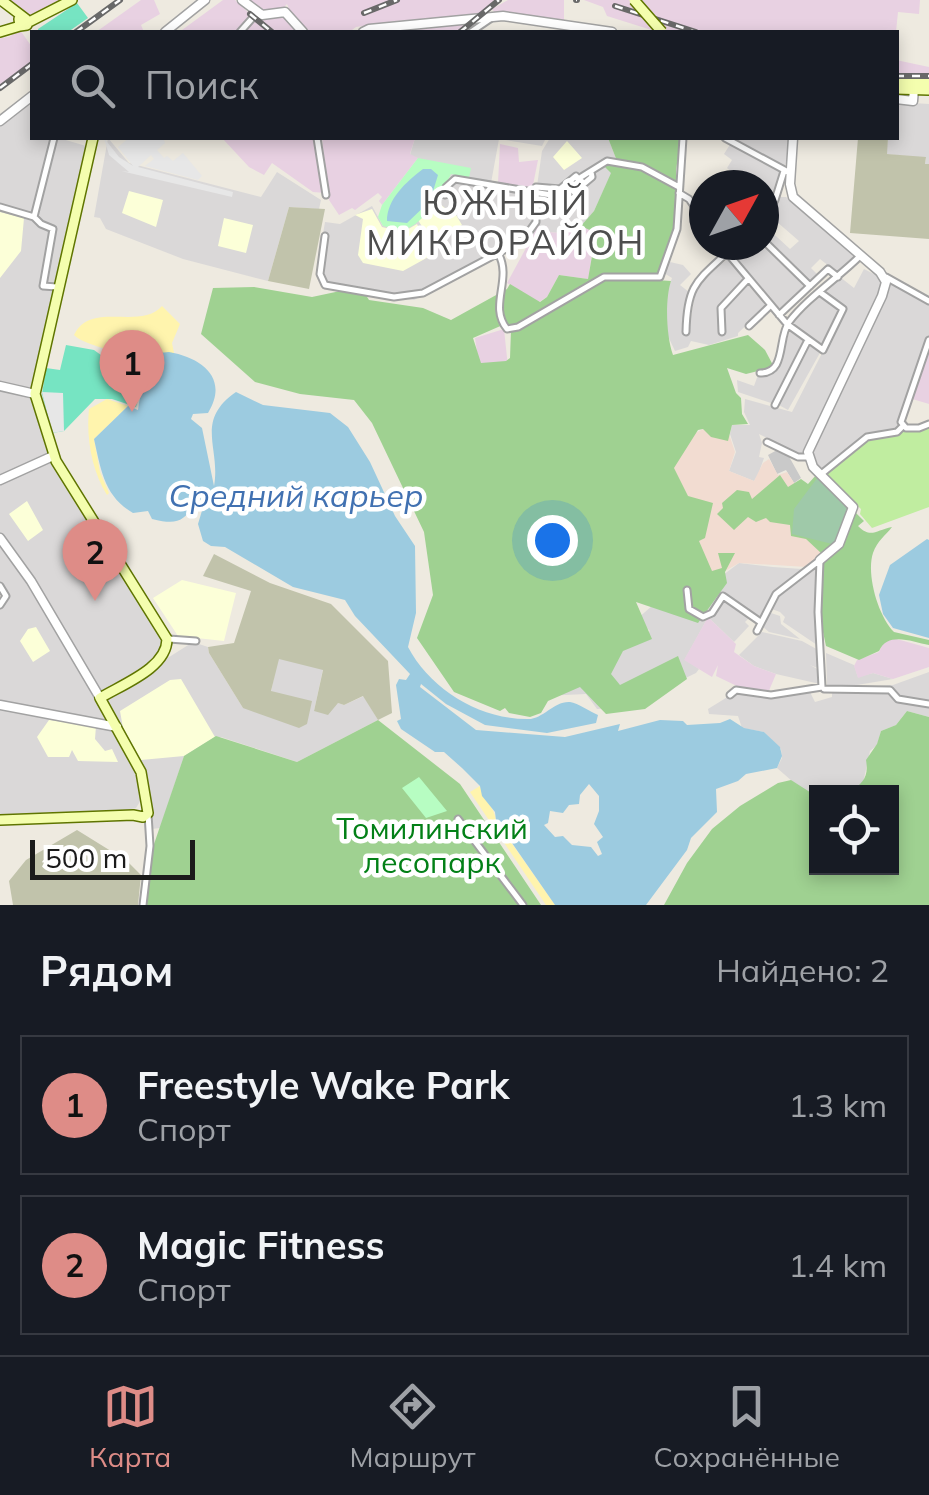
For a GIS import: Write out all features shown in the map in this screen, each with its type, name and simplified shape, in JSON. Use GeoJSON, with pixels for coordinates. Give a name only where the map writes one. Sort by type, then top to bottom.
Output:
{"type":"FeatureCollection","features":[{"type":"Feature","properties":{"kind":"main road"},"geometry":{"type":"LineString","coordinates":[[1,0],[20,23],[72,0]]}},
{"type":"Feature","properties":{"kind":"main road"},"geometry":{"type":"LineString","coordinates":[[631,0],[657,30]]}},
{"type":"Feature","properties":{"kind":"main road"},"geometry":{"type":"LineString","coordinates":[[899,84],[929,87]]}},
{"type":"Feature","properties":{"kind":"main road"},"geometry":{"type":"LineString","coordinates":[[899,85],[914,89],[929,87]]}},
{"type":"Feature","properties":{"kind":"main road"},"geometry":{"type":"LineString","coordinates":[[0,820],[142,812],[141,772],[100,698],[159,662],[167,650],[167,639],[54,456],[34,394],[92,140]]}},
{"type":"Feature","properties":{"kind":"street"},"geometry":{"type":"LineString","coordinates":[[168,30],[206,0]]}},
{"type":"Feature","properties":{"kind":"street"},"geometry":{"type":"LineString","coordinates":[[242,0],[256,12],[285,12],[301,30]]}},
{"type":"Feature","properties":{"kind":"street"},"geometry":{"type":"LineString","coordinates":[[242,30],[256,12]]}},
{"type":"Feature","properties":{"kind":"street"},"geometry":{"type":"LineString","coordinates":[[366,30],[509,16],[599,30]]}},
{"type":"Feature","properties":{"kind":"street"},"geometry":{"type":"LineString","coordinates":[[473,30],[492,18]]}},
{"type":"Feature","properties":{"kind":"street"},"geometry":{"type":"LineString","coordinates":[[899,99],[912,101],[914,89]]}},
{"type":"Feature","properties":{"kind":"street"},"geometry":{"type":"LineString","coordinates":[[0,122],[30,98]]}},
{"type":"Feature","properties":{"kind":"street"},"geometry":{"type":"LineString","coordinates":[[34,217],[53,140]]}},
{"type":"Feature","properties":{"kind":"street"},"geometry":{"type":"LineString","coordinates":[[317,140],[326,194]]}},
{"type":"Feature","properties":{"kind":"street"},"geometry":{"type":"LineString","coordinates":[[498,254],[505,268],[498,313],[503,326],[512,329],[604,277],[660,277],[674,243],[683,140]]}},
{"type":"Feature","properties":{"kind":"street"},"geometry":{"type":"LineString","coordinates":[[728,140],[787,172],[794,198],[883,276],[929,300]]}},
{"type":"Feature","properties":{"kind":"street"},"geometry":{"type":"LineString","coordinates":[[779,190],[793,140]]}},
{"type":"Feature","properties":{"kind":"street"},"geometry":{"type":"LineString","coordinates":[[444,195],[446,187],[455,180],[535,190],[560,189],[603,162],[642,167],[689,199]]}},
{"type":"Feature","properties":{"kind":"street"},"geometry":{"type":"LineString","coordinates":[[325,236],[320,274],[323,284],[399,297],[424,293],[523,240],[535,226],[535,190]]}},
{"type":"Feature","properties":{"kind":"street"},"geometry":{"type":"LineString","coordinates":[[0,208],[34,217],[53,228],[43,286],[57,287]]}},
{"type":"Feature","properties":{"kind":"street"},"geometry":{"type":"LineString","coordinates":[[779,256],[810,286]]}},
{"type":"Feature","properties":{"kind":"street"},"geometry":{"type":"LineString","coordinates":[[760,373],[770,373],[776,367],[787,324],[860,256]]}},
{"type":"Feature","properties":{"kind":"street"},"geometry":{"type":"LineString","coordinates":[[686,332],[688,297],[699,279],[721,260]]}},
{"type":"Feature","properties":{"kind":"street"},"geometry":{"type":"LineString","coordinates":[[733,260],[787,324],[822,350],[843,310],[821,292]]}},
{"type":"Feature","properties":{"kind":"street"},"geometry":{"type":"LineString","coordinates":[[779,315],[828,269],[838,277]]}},
{"type":"Feature","properties":{"kind":"street"},"geometry":{"type":"LineString","coordinates":[[757,631],[776,594],[836,548],[853,507],[820,475],[808,457],[882,296],[886,282],[883,276]]}},
{"type":"Feature","properties":{"kind":"street"},"geometry":{"type":"LineString","coordinates":[[722,332],[721,308],[748,278]]}},
{"type":"Feature","properties":{"kind":"street"},"geometry":{"type":"LineString","coordinates":[[750,326],[771,306]]}},
{"type":"Feature","properties":{"kind":"street"},"geometry":{"type":"LineString","coordinates":[[774,405],[808,340]]}},
{"type":"Feature","properties":{"kind":"street"},"geometry":{"type":"LineString","coordinates":[[820,475],[866,437],[897,432],[929,340]]}},
{"type":"Feature","properties":{"kind":"street"},"geometry":{"type":"LineString","coordinates":[[0,386],[34,394]]}},
{"type":"Feature","properties":{"kind":"street"},"geometry":{"type":"LineString","coordinates":[[902,422],[919,428],[929,424]]}},
{"type":"Feature","properties":{"kind":"street"},"geometry":{"type":"LineString","coordinates":[[767,442],[794,456],[808,457]]}},
{"type":"Feature","properties":{"kind":"street"},"geometry":{"type":"LineString","coordinates":[[0,480],[54,456]]}},
{"type":"Feature","properties":{"kind":"street"},"geometry":{"type":"LineString","coordinates":[[0,538],[34,586],[100,698]]}},
{"type":"Feature","properties":{"kind":"street"},"geometry":{"type":"LineString","coordinates":[[820,560],[818,601],[825,691]]}},
{"type":"Feature","properties":{"kind":"street"},"geometry":{"type":"LineString","coordinates":[[0,586],[6,596],[0,605]]}},
{"type":"Feature","properties":{"kind":"street"},"geometry":{"type":"LineString","coordinates":[[687,590],[690,608],[703,618],[712,613],[723,596],[759,621]]}},
{"type":"Feature","properties":{"kind":"street"},"geometry":{"type":"LineString","coordinates":[[167,639],[196,642]]}},
{"type":"Feature","properties":{"kind":"street"},"geometry":{"type":"LineString","coordinates":[[730,695],[736,690],[771,695],[890,690],[898,699],[929,704]]}},
{"type":"Feature","properties":{"kind":"street"},"geometry":{"type":"LineString","coordinates":[[0,705],[117,727]]}},
{"type":"Feature","properties":{"kind":"street"},"geometry":{"type":"LineString","coordinates":[[100,722],[109,713]]}},
{"type":"Feature","properties":{"kind":"street"},"geometry":{"type":"LineString","coordinates":[[142,812],[150,846],[143,905]]}},
{"type":"Feature","properties":{"kind":"street"},"geometry":{"type":"LineString","coordinates":[[458,819],[523,905]]}},
{"type":"Feature","properties":{"kind":"shaded area"},"geometry":{"type":"Polygon","coordinates":[[[7,0],[68,0],[26,17],[7,0]]]}},
{"type":"Feature","properties":{"kind":"shaded area"},"geometry":{"type":"Polygon","coordinates":[[[141,0],[154,0],[160,14],[141,25],[143,30],[99,30],[141,0]]]}},
{"type":"Feature","properties":{"kind":"shaded area"},"geometry":{"type":"Polygon","coordinates":[[[223,0],[235,0],[250,14],[238,30],[182,30],[223,0]]]}},
{"type":"Feature","properties":{"kind":"shaded area"},"geometry":{"type":"Polygon","coordinates":[[[247,0],[496,0],[477,17],[395,21],[352,30],[304,30],[295,23],[287,4],[281,10],[265,13],[247,0]]]}},
{"type":"Feature","properties":{"kind":"shaded area"},"geometry":{"type":"Polygon","coordinates":[[[508,0],[564,0],[564,21],[504,11],[495,13],[492,9],[508,0]]]}},
{"type":"Feature","properties":{"kind":"shaded area"},"geometry":{"type":"Polygon","coordinates":[[[584,0],[920,0],[919,14],[898,12],[896,30],[652,30],[607,16],[603,7],[584,0]]]}},
{"type":"Feature","properties":{"kind":"shaded area"},"geometry":{"type":"Polygon","coordinates":[[[282,14],[300,30],[246,30],[258,17],[282,14]]]}},
{"type":"Feature","properties":{"kind":"shaded area"},"geometry":{"type":"Polygon","coordinates":[[[482,21],[470,30],[388,30],[482,21]]]}},
{"type":"Feature","properties":{"kind":"shaded area"},"geometry":{"type":"Polygon","coordinates":[[[20,30],[30,44],[30,67],[0,89],[0,38],[20,30]]]}},
{"type":"Feature","properties":{"kind":"shaded area"},"geometry":{"type":"Polygon","coordinates":[[[899,61],[929,67],[929,79],[899,77],[899,61]]]}},
{"type":"Feature","properties":{"kind":"shaded area"},"geometry":{"type":"Polygon","coordinates":[[[30,102],[30,140],[66,140],[86,146],[34,383],[27,391],[0,383],[0,125],[30,102]]]}},
{"type":"Feature","properties":{"kind":"shaded area"},"geometry":{"type":"Polygon","coordinates":[[[899,102],[929,104],[929,164],[925,164],[926,158],[886,154],[888,140],[899,140],[899,102]]]}},
{"type":"Feature","properties":{"kind":"shaded area"},"geometry":{"type":"Polygon","coordinates":[[[105,140],[133,166],[118,147],[127,140],[164,140],[157,150],[164,158],[173,161],[183,153],[202,176],[198,180],[145,166],[154,159],[151,155],[138,167],[233,192],[232,197],[121,171],[129,172],[109,155],[105,140]]]}},
{"type":"Feature","properties":{"kind":"shaded area"},"geometry":{"type":"Polygon","coordinates":[[[108,140],[129,163],[261,197],[277,172],[321,200],[319,209],[289,207],[268,281],[183,259],[106,229],[100,218],[94,217],[108,140]]]}},
{"type":"Feature","properties":{"kind":"shaded area"},"geometry":{"type":"Polygon","coordinates":[[[224,140],[315,140],[325,193],[313,192],[272,163],[264,175],[249,167],[224,140]]]}},
{"type":"Feature","properties":{"kind":"shaded area"},"geometry":{"type":"Polygon","coordinates":[[[322,140],[414,140],[410,154],[418,158],[382,205],[378,193],[355,210],[339,215],[329,200],[322,140]]]}},
{"type":"Feature","properties":{"kind":"shaded area","name":"ЮЖНЫЙ МИКРОРАЙОН"},"geometry":{"type":"Polygon","coordinates":[[[414,140],[499,140],[491,183],[536,193],[542,151],[549,140],[609,140],[617,161],[594,211],[581,228],[573,226],[561,233],[547,232],[543,226],[527,242],[414,300],[324,287],[316,276],[325,222],[340,224],[372,206],[383,226],[409,227],[438,200],[451,174],[410,155],[414,140]]]}},
{"type":"Feature","properties":{"kind":"shaded area","name":"ЮЖНЫЙ МИКРОРАЙОН"},"geometry":{"type":"Polygon","coordinates":[[[505,140],[545,140],[542,146],[505,140]]]}},
{"type":"Feature","properties":{"kind":"shaded area"},"geometry":{"type":"Polygon","coordinates":[[[731,140],[791,140],[783,169],[731,140]]]}},
{"type":"Feature","properties":{"kind":"shaded area"},"geometry":{"type":"Polygon","coordinates":[[[858,140],[888,140],[887,154],[926,157],[929,239],[850,233],[858,140]]]}},
{"type":"Feature","properties":{"kind":"shaded area"},"geometry":{"type":"Polygon","coordinates":[[[567,141],[582,158],[564,170],[553,157],[567,141]]]}},
{"type":"Feature","properties":{"kind":"shaded area"},"geometry":{"type":"Polygon","coordinates":[[[731,143],[783,171],[779,183],[779,170],[729,170],[732,160],[724,154],[731,143]]]}},
{"type":"Feature","properties":{"kind":"shaded area"},"geometry":{"type":"Polygon","coordinates":[[[500,144],[518,148],[519,162],[538,160],[532,190],[498,183],[500,144]]]}},
{"type":"Feature","properties":{"kind":"shaded area"},"geometry":{"type":"Polygon","coordinates":[[[129,191],[163,200],[156,227],[122,213],[129,191]]]}},
{"type":"Feature","properties":{"kind":"shaded area"},"geometry":{"type":"Polygon","coordinates":[[[779,197],[786,197],[855,255],[839,274],[820,259],[811,268],[818,275],[809,284],[779,255],[779,239],[790,249],[799,241],[779,224],[779,197]]]}},
{"type":"Feature","properties":{"kind":"shaded area"},"geometry":{"type":"Polygon","coordinates":[[[439,203],[453,210],[462,225],[432,243],[418,220],[439,203]]]}},
{"type":"Feature","properties":{"kind":"shaded area"},"geometry":{"type":"Polygon","coordinates":[[[289,207],[325,209],[309,289],[268,281],[289,207]]]}},
{"type":"Feature","properties":{"kind":"shaded area"},"geometry":{"type":"Polygon","coordinates":[[[372,209],[382,227],[403,232],[417,224],[432,255],[403,271],[363,263],[358,255],[363,219],[355,215],[372,209]]]}},
{"type":"Feature","properties":{"kind":"shaded area"},"geometry":{"type":"Polygon","coordinates":[[[0,212],[24,218],[21,251],[0,278],[0,212]]]}},
{"type":"Feature","properties":{"kind":"shaded area"},"geometry":{"type":"Polygon","coordinates":[[[224,218],[253,225],[246,253],[218,246],[224,218]]]}},
{"type":"Feature","properties":{"kind":"shaded area"},"geometry":{"type":"Polygon","coordinates":[[[538,226],[547,226],[548,232],[561,233],[563,229],[581,226],[596,232],[588,279],[559,275],[547,297],[539,302],[507,283],[538,226]]]}},
{"type":"Feature","properties":{"kind":"shaded area"},"geometry":{"type":"Polygon","coordinates":[[[779,258],[807,286],[781,311],[736,260],[779,258]]]}},
{"type":"Feature","properties":{"kind":"shaded area"},"geometry":{"type":"Polygon","coordinates":[[[731,260],[745,279],[722,310],[746,283],[767,306],[738,336],[709,345],[691,341],[688,347],[675,351],[666,332],[665,297],[672,278],[664,273],[670,262],[683,265],[691,274],[680,285],[689,292],[685,325],[688,335],[696,289],[706,276],[731,260]]]}},
{"type":"Feature","properties":{"kind":"shaded area"},"geometry":{"type":"Polygon","coordinates":[[[864,269],[882,278],[883,287],[806,453],[800,455],[759,434],[759,457],[764,458],[754,481],[729,471],[736,452],[730,434],[732,425],[750,425],[744,412],[745,399],[792,412],[845,308],[824,292],[840,277],[854,288],[864,269]]]}},
{"type":"Feature","properties":{"kind":"shaded area"},"geometry":{"type":"Polygon","coordinates":[[[890,283],[929,304],[929,338],[899,417],[899,428],[867,433],[821,471],[811,457],[811,447],[890,283]]]}},
{"type":"Feature","properties":{"kind":"shaded area"},"geometry":{"type":"Polygon","coordinates":[[[820,296],[840,311],[821,345],[791,324],[820,296]]]}},
{"type":"Feature","properties":{"kind":"shaded area"},"geometry":{"type":"Polygon","coordinates":[[[504,329],[508,367],[480,372],[475,338],[504,329]]]}},
{"type":"Feature","properties":{"kind":"shaded area"},"geometry":{"type":"Polygon","coordinates":[[[790,331],[805,342],[774,404],[738,392],[737,380],[754,386],[758,375],[776,370],[790,331]]]}},
{"type":"Feature","properties":{"kind":"shaded area"},"geometry":{"type":"Polygon","coordinates":[[[808,342],[821,351],[788,410],[777,404],[808,342]]]}},
{"type":"Feature","properties":{"kind":"shaded area"},"geometry":{"type":"Polygon","coordinates":[[[929,349],[929,404],[909,398],[929,349]]]}},
{"type":"Feature","properties":{"kind":"shaded area"},"geometry":{"type":"Polygon","coordinates":[[[0,388],[31,398],[50,455],[0,477],[0,388]]]}},
{"type":"Feature","properties":{"kind":"shaded area"},"geometry":{"type":"Polygon","coordinates":[[[42,392],[63,393],[64,431],[52,433],[42,392]]]}},
{"type":"Feature","properties":{"kind":"shaded area"},"geometry":{"type":"Polygon","coordinates":[[[724,419],[735,452],[729,471],[754,481],[769,459],[778,475],[787,472],[835,546],[807,567],[739,563],[713,578],[669,470],[693,434],[724,419]]]}},
{"type":"Feature","properties":{"kind":"shaded area"},"geometry":{"type":"Polygon","coordinates":[[[779,449],[787,453],[801,478],[794,483],[786,470],[777,474],[768,455],[779,449]]]}},
{"type":"Feature","properties":{"kind":"shaded area"},"geometry":{"type":"Polygon","coordinates":[[[50,459],[165,641],[156,660],[102,692],[38,586],[0,533],[0,481],[50,459]]]}},
{"type":"Feature","properties":{"kind":"shaded area"},"geometry":{"type":"Polygon","coordinates":[[[818,477],[849,505],[836,545],[792,534],[794,509],[818,477]]]}},
{"type":"Feature","properties":{"kind":"shaded area"},"geometry":{"type":"Polygon","coordinates":[[[27,501],[43,530],[28,541],[9,514],[27,501]]]}},
{"type":"Feature","properties":{"kind":"shaded area"},"geometry":{"type":"Polygon","coordinates":[[[0,546],[29,585],[106,718],[101,721],[0,704],[0,609],[8,596],[0,583],[0,546]]]}},
{"type":"Feature","properties":{"kind":"shaded area"},"geometry":{"type":"Polygon","coordinates":[[[214,554],[270,583],[331,604],[388,661],[392,713],[378,720],[363,696],[344,705],[338,703],[328,715],[314,711],[323,670],[279,659],[271,691],[312,701],[307,724],[299,728],[243,708],[208,647],[234,643],[251,591],[203,576],[214,554]]]}},
{"type":"Feature","properties":{"kind":"shaded area"},"geometry":{"type":"Polygon","coordinates":[[[739,563],[802,569],[781,586],[760,617],[724,592],[708,614],[704,611],[723,575],[739,563]]]}},
{"type":"Feature","properties":{"kind":"shaded area"},"geometry":{"type":"Polygon","coordinates":[[[815,566],[820,647],[783,622],[785,617],[780,612],[769,608],[782,590],[815,566]]]}},
{"type":"Feature","properties":{"kind":"shaded area"},"geometry":{"type":"Polygon","coordinates":[[[182,580],[236,593],[224,641],[178,636],[153,598],[182,580]]]}},
{"type":"Feature","properties":{"kind":"shaded area"},"geometry":{"type":"Polygon","coordinates":[[[724,599],[749,618],[745,622],[749,626],[734,642],[709,618],[724,599]]]}},
{"type":"Feature","properties":{"kind":"shaded area"},"geometry":{"type":"Polygon","coordinates":[[[653,605],[688,611],[706,621],[685,659],[699,669],[696,673],[667,687],[643,707],[597,709],[586,694],[544,696],[650,631],[637,619],[653,605]]]}},
{"type":"Feature","properties":{"kind":"shaded area"},"geometry":{"type":"Polygon","coordinates":[[[768,612],[780,616],[781,624],[800,639],[769,632],[761,625],[768,612]]]}},
{"type":"Feature","properties":{"kind":"shaded area"},"geometry":{"type":"Polygon","coordinates":[[[708,617],[736,644],[734,652],[754,666],[776,674],[768,693],[741,688],[716,676],[718,665],[712,677],[684,660],[708,617]]]}},
{"type":"Feature","properties":{"kind":"shaded area"},"geometry":{"type":"Polygon","coordinates":[[[36,627],[50,651],[33,662],[20,641],[28,629],[36,627]]]}},
{"type":"Feature","properties":{"kind":"shaded area"},"geometry":{"type":"Polygon","coordinates":[[[762,632],[802,641],[820,651],[820,669],[810,665],[821,671],[820,684],[776,674],[739,655],[762,632]]]}},
{"type":"Feature","properties":{"kind":"shaded area"},"geometry":{"type":"Polygon","coordinates":[[[893,638],[929,648],[929,667],[893,679],[873,673],[858,678],[854,666],[857,660],[879,652],[883,643],[893,638]]]}},
{"type":"Feature","properties":{"kind":"shaded area"},"geometry":{"type":"Polygon","coordinates":[[[193,642],[208,647],[243,708],[271,692],[278,658],[323,669],[314,711],[364,696],[378,720],[297,762],[221,737],[184,756],[160,828],[152,829],[140,761],[104,698],[193,642]]]}},
{"type":"Feature","properties":{"kind":"shaded area"},"geometry":{"type":"Polygon","coordinates":[[[826,653],[854,665],[858,677],[873,673],[893,679],[845,687],[827,685],[826,653]]]}},
{"type":"Feature","properties":{"kind":"shaded area"},"geometry":{"type":"Polygon","coordinates":[[[929,672],[929,717],[907,711],[896,725],[881,731],[877,745],[870,751],[860,785],[809,785],[809,792],[777,768],[781,749],[764,732],[742,728],[738,716],[709,714],[708,709],[734,693],[768,697],[810,692],[815,702],[832,697],[832,689],[893,685],[929,672]]]}},
{"type":"Feature","properties":{"kind":"shaded area"},"geometry":{"type":"Polygon","coordinates":[[[181,679],[215,737],[184,756],[141,760],[123,728],[120,711],[170,680],[181,679]]]}},
{"type":"Feature","properties":{"kind":"shaded area"},"geometry":{"type":"Polygon","coordinates":[[[0,710],[113,729],[137,772],[141,800],[136,808],[111,813],[0,814],[0,710]]]}},
{"type":"Feature","properties":{"kind":"shaded area"},"geometry":{"type":"Polygon","coordinates":[[[49,720],[96,726],[95,739],[105,751],[112,749],[118,762],[78,761],[72,750],[69,757],[48,757],[37,737],[49,720]]]}},
{"type":"Feature","properties":{"kind":"shaded area"},"geometry":{"type":"Polygon","coordinates":[[[77,830],[127,861],[141,875],[138,905],[13,905],[9,881],[26,860],[77,830]]]}},
{"type":"Feature","properties":{"kind":"green space"},"geometry":{"type":"Polygon","coordinates":[[[77,3],[88,18],[71,30],[38,29],[77,3]]]}},
{"type":"Feature","properties":{"kind":"green space"},"geometry":{"type":"Polygon","coordinates":[[[609,140],[681,140],[676,170],[676,228],[656,280],[671,281],[667,318],[673,355],[748,335],[765,350],[774,367],[746,374],[727,368],[748,424],[732,425],[728,441],[698,430],[674,468],[688,496],[713,503],[705,538],[699,541],[712,571],[722,568],[718,553],[735,553],[725,572],[727,583],[698,623],[636,602],[652,639],[623,651],[611,674],[620,685],[678,656],[687,679],[645,709],[606,714],[580,687],[548,701],[541,713],[530,717],[509,713],[505,708],[500,711],[454,692],[417,638],[433,595],[424,532],[372,423],[354,400],[300,394],[255,382],[201,334],[213,288],[254,287],[312,297],[345,290],[364,292],[369,300],[423,308],[451,320],[510,284],[540,302],[559,275],[588,279],[596,233],[581,226],[594,211],[611,173],[604,166],[617,161],[609,140]],[[505,324],[473,338],[481,363],[510,358],[511,330],[505,324]]]}},
{"type":"Feature","properties":{"kind":"green space"},"geometry":{"type":"Polygon","coordinates":[[[418,158],[471,168],[469,178],[451,174],[416,224],[398,230],[383,226],[378,217],[382,205],[418,158]]]}},
{"type":"Feature","properties":{"kind":"green space"},"geometry":{"type":"Polygon","coordinates":[[[66,345],[94,350],[105,358],[141,354],[148,362],[136,407],[112,399],[95,399],[64,431],[52,433],[42,394],[46,368],[60,370],[66,345]]]}},
{"type":"Feature","properties":{"kind":"green space"},"geometry":{"type":"Polygon","coordinates":[[[929,426],[929,507],[872,528],[860,514],[861,509],[823,475],[873,435],[929,426]]]}},
{"type":"Feature","properties":{"kind":"green space"},"geometry":{"type":"Polygon","coordinates":[[[817,474],[864,521],[858,526],[863,530],[874,532],[892,527],[873,553],[875,594],[894,632],[929,640],[929,645],[888,641],[879,651],[859,660],[826,646],[820,618],[821,553],[806,539],[791,536],[790,525],[766,518],[756,522],[748,517],[734,530],[717,514],[722,503],[737,490],[749,492],[752,499],[780,475],[788,487],[801,479],[808,484],[817,474]]]}},
{"type":"Feature","properties":{"kind":"green space"},"geometry":{"type":"Polygon","coordinates":[[[907,711],[929,717],[929,905],[664,905],[712,829],[740,806],[778,783],[791,780],[809,792],[809,875],[899,875],[899,785],[859,785],[881,731],[896,725],[907,711]]]}},
{"type":"Feature","properties":{"kind":"green space","name":"Томилинский лесопарк"},"geometry":{"type":"Polygon","coordinates":[[[378,720],[460,784],[541,905],[146,905],[153,847],[184,756],[216,736],[297,762],[378,720]]]}},
{"type":"Feature","properties":{"kind":"green space"},"geometry":{"type":"Polygon","coordinates":[[[419,777],[447,811],[426,818],[402,788],[419,777]]]}},
{"type":"Feature","properties":{"kind":"sand"},"geometry":{"type":"Polygon","coordinates":[[[162,306],[180,324],[172,343],[174,353],[147,353],[145,358],[127,346],[122,348],[125,352],[121,358],[74,335],[92,319],[141,316],[162,306]]]}},
{"type":"Feature","properties":{"kind":"sand"},"geometry":{"type":"Polygon","coordinates":[[[107,399],[128,406],[94,439],[107,495],[94,465],[88,420],[89,409],[107,399]]]}},
{"type":"Feature","properties":{"kind":"sand"},"geometry":{"type":"Polygon","coordinates":[[[480,786],[496,821],[555,905],[546,905],[470,792],[480,786]]]}},
{"type":"Feature","properties":{"kind":"water"},"geometry":{"type":"Polygon","coordinates":[[[423,169],[438,175],[430,201],[407,223],[387,221],[394,198],[423,169]]]}},
{"type":"Feature","properties":{"kind":"water","name":"Средний карьер"},"geometry":{"type":"Polygon","coordinates":[[[169,352],[192,359],[214,380],[214,401],[208,413],[193,414],[191,419],[202,428],[214,486],[212,424],[223,403],[236,392],[263,405],[330,413],[348,427],[415,546],[416,613],[408,647],[443,688],[474,707],[509,718],[533,719],[558,704],[570,702],[598,715],[596,723],[547,733],[485,725],[446,704],[421,684],[476,730],[565,737],[620,724],[618,731],[660,720],[683,721],[687,725],[730,719],[744,728],[764,732],[780,747],[782,756],[777,768],[746,774],[716,789],[717,812],[691,838],[687,850],[646,905],[555,905],[496,820],[480,786],[444,752],[435,752],[401,729],[397,721],[401,719],[396,685],[410,674],[355,616],[345,600],[293,587],[225,547],[203,541],[198,524],[204,504],[201,501],[181,519],[170,522],[152,519],[148,511],[133,513],[116,499],[105,481],[94,439],[128,406],[138,410],[149,354],[169,352]],[[589,784],[580,795],[579,804],[569,805],[563,813],[550,811],[544,825],[555,837],[563,836],[572,845],[591,847],[598,856],[602,854],[597,842],[603,837],[594,824],[599,796],[589,784]]]}},
{"type":"Feature","properties":{"kind":"water"},"geometry":{"type":"Polygon","coordinates":[[[927,539],[929,638],[893,628],[883,614],[879,595],[890,565],[927,539]]]}},
{"type":"Feature","properties":{"kind":"railway"},"geometry":{"type":"LineString","coordinates":[[79,30],[120,0]]}},
{"type":"Feature","properties":{"kind":"railway"},"geometry":{"type":"LineString","coordinates":[[364,13],[397,0]]}},
{"type":"Feature","properties":{"kind":"railway"},"geometry":{"type":"LineString","coordinates":[[462,30],[499,0]]}},
{"type":"Feature","properties":{"kind":"railway"},"geometry":{"type":"LineString","coordinates":[[615,6],[690,30]]}},
{"type":"Feature","properties":{"kind":"railway"},"geometry":{"type":"LineString","coordinates":[[250,14],[270,30]]}},
{"type":"Feature","properties":{"kind":"railway"},"geometry":{"type":"LineString","coordinates":[[0,88],[30,66]]}},
{"type":"Feature","properties":{"kind":"railway"},"geometry":{"type":"LineString","coordinates":[[899,76],[929,76]]}},
{"type":"Feature","properties":{"kind":"place","name":"Freestyle Wake Park"},"geometry":{"type":"Point","coordinates":[132,412]}},
{"type":"Feature","properties":{"kind":"place","name":"Magic Fitness"},"geometry":{"type":"Point","coordinates":[95,601]}},
{"type":"Feature","properties":{"kind":"district","name":"ЮЖНЫЙ МИКРОРАЙОН"},"geometry":{"type":"Point","coordinates":[506,222]}}]}
